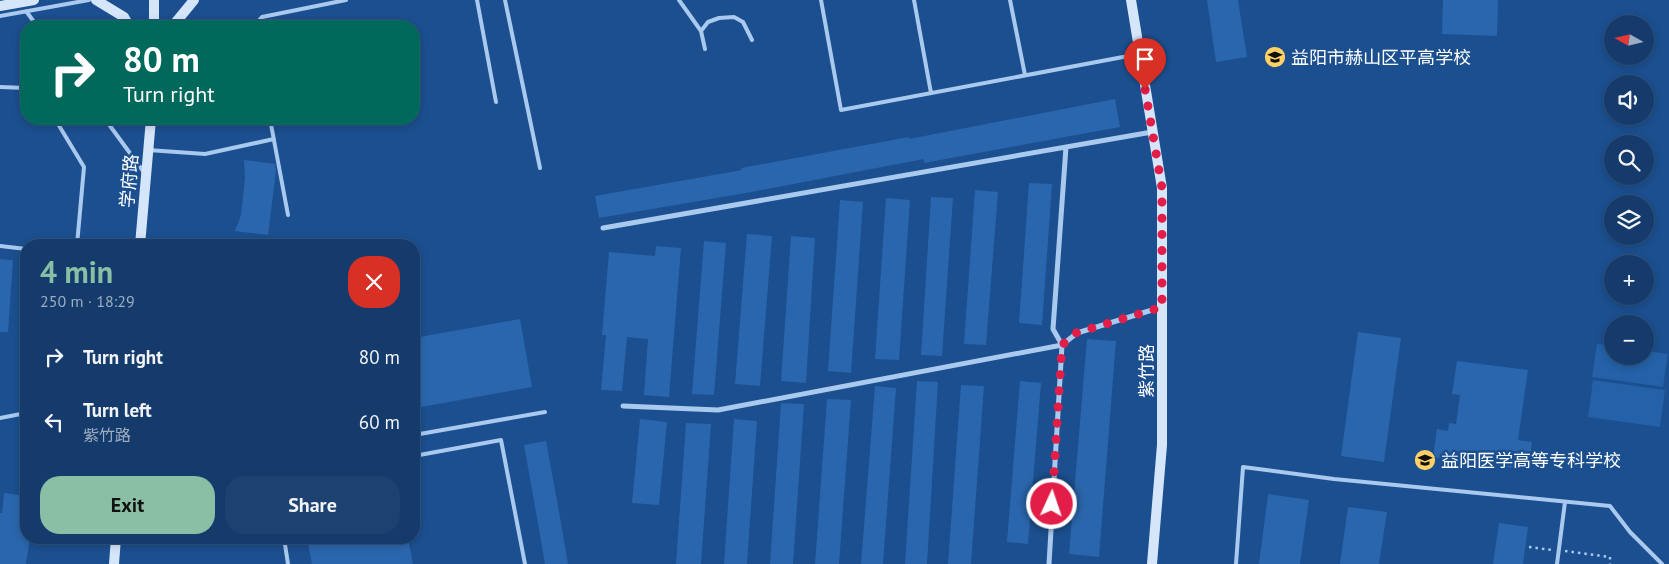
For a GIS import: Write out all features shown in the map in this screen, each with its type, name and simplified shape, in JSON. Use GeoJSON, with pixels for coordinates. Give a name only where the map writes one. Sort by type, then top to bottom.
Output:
{"type":"FeatureCollection","features":[{"type":"Feature","properties":{"kind":"street"},"geometry":{"type":"LineString","coordinates":[[0,6],[34,0]]}},
{"type":"Feature","properties":{"kind":"street"},"geometry":{"type":"LineString","coordinates":[[96,0],[124,17],[126,20]]}},
{"type":"Feature","properties":{"kind":"street"},"geometry":{"type":"LineString","coordinates":[[154,0],[154,20]]}},
{"type":"Feature","properties":{"kind":"street"},"geometry":{"type":"LineString","coordinates":[[178,20],[194,0]]}},
{"type":"Feature","properties":{"kind":"street","name":"紫竹路"},"geometry":{"type":"LineString","coordinates":[[1131,0],[1162,188],[1162,445],[1152,564]]}},
{"type":"Feature","properties":{"kind":"street","name":"学府路"},"geometry":{"type":"LineString","coordinates":[[141,239],[150,125]]}},
{"type":"Feature","properties":{"kind":"street"},"geometry":{"type":"LineString","coordinates":[[603,228],[1152,132]]}},
{"type":"Feature","properties":{"kind":"street"},"geometry":{"type":"LineString","coordinates":[[1049,564],[1062,345],[1053,330],[1066,147]]}},
{"type":"Feature","properties":{"kind":"street"},"geometry":{"type":"LineString","coordinates":[[623,406],[718,410],[1062,345],[1076,333],[1162,307]]}},
{"type":"Feature","properties":{"kind":"street"},"geometry":{"type":"LineString","coordinates":[[114,564],[116,544]]}},
{"type":"Feature","properties":{"kind":"lane"},"geometry":{"type":"LineString","coordinates":[[0,16],[89,0]]}},
{"type":"Feature","properties":{"kind":"lane"},"geometry":{"type":"LineString","coordinates":[[259,20],[262,17],[346,0]]}},
{"type":"Feature","properties":{"kind":"lane"},"geometry":{"type":"LineString","coordinates":[[477,0],[496,102]]}},
{"type":"Feature","properties":{"kind":"lane"},"geometry":{"type":"LineString","coordinates":[[504,0],[540,168]]}},
{"type":"Feature","properties":{"kind":"lane"},"geometry":{"type":"LineString","coordinates":[[679,0],[701,31],[705,49]]}},
{"type":"Feature","properties":{"kind":"lane"},"geometry":{"type":"LineString","coordinates":[[821,0],[841,110],[1139,54]]}},
{"type":"Feature","properties":{"kind":"lane"},"geometry":{"type":"LineString","coordinates":[[914,0],[931,93]]}},
{"type":"Feature","properties":{"kind":"lane"},"geometry":{"type":"LineString","coordinates":[[1010,0],[1025,75]]}},
{"type":"Feature","properties":{"kind":"lane"},"geometry":{"type":"LineString","coordinates":[[26,12],[32,20]]}},
{"type":"Feature","properties":{"kind":"lane"},"geometry":{"type":"LineString","coordinates":[[701,31],[708,22],[719,18],[734,17],[743,22],[752,40]]}},
{"type":"Feature","properties":{"kind":"lane"},"geometry":{"type":"LineString","coordinates":[[0,87],[20,88]]}},
{"type":"Feature","properties":{"kind":"lane"},"geometry":{"type":"LineString","coordinates":[[59,125],[84,167],[78,239]]}},
{"type":"Feature","properties":{"kind":"lane"},"geometry":{"type":"LineString","coordinates":[[109,125],[146,175]]}},
{"type":"Feature","properties":{"kind":"lane"},"geometry":{"type":"LineString","coordinates":[[271,125],[288,215]]}},
{"type":"Feature","properties":{"kind":"lane"},"geometry":{"type":"LineString","coordinates":[[148,150],[205,154],[274,139]]}},
{"type":"Feature","properties":{"kind":"lane"},"geometry":{"type":"LineString","coordinates":[[0,246],[20,248]]}},
{"type":"Feature","properties":{"kind":"lane"},"geometry":{"type":"LineString","coordinates":[[420,434],[545,412]]}},
{"type":"Feature","properties":{"kind":"lane"},"geometry":{"type":"LineString","coordinates":[[0,418],[20,414]]}},
{"type":"Feature","properties":{"kind":"lane"},"geometry":{"type":"LineString","coordinates":[[420,455],[501,440],[525,564]]}},
{"type":"Feature","properties":{"kind":"lane"},"geometry":{"type":"LineString","coordinates":[[1236,564],[1243,467],[1334,479],[1610,506],[1630,532],[1662,564]]}},
{"type":"Feature","properties":{"kind":"lane"},"geometry":{"type":"LineString","coordinates":[[1557,564],[1565,502]]}},
{"type":"Feature","properties":{"kind":"lane"},"geometry":{"type":"LineString","coordinates":[[285,544],[288,564]]}},
{"type":"Feature","properties":{"kind":"path"},"geometry":{"type":"LineString","coordinates":[[1529,547],[1610,557],[1610,564]]}},
{"type":"Feature","properties":{"kind":"shaded area"},"geometry":{"type":"Polygon","coordinates":[[[1597,344],[1604,345],[1604,365],[1654,365],[1654,352],[1668,354],[1663,387],[1592,377],[1597,344]]]}},
{"type":"Feature","properties":{"kind":"shaded area"},"geometry":{"type":"Polygon","coordinates":[[[1593,380],[1665,390],[1660,427],[1588,417],[1593,380]]]}},
{"type":"Feature","properties":{"kind":"building"},"geometry":{"type":"Polygon","coordinates":[[[1207,0],[1238,0],[1247,57],[1216,62],[1207,0]]]}},
{"type":"Feature","properties":{"kind":"building"},"geometry":{"type":"Polygon","coordinates":[[[1443,0],[1498,0],[1497,36],[1442,34],[1443,0]]]}},
{"type":"Feature","properties":{"kind":"building"},"geometry":{"type":"Polygon","coordinates":[[[1115,99],[1120,127],[924,163],[924,159],[746,193],[599,218],[595,196],[742,170],[741,168],[909,137],[909,139],[1115,99]]]}},
{"type":"Feature","properties":{"kind":"building"},"geometry":{"type":"Polygon","coordinates":[[[244,160],[275,164],[276,171],[268,235],[235,231],[241,215],[245,178],[244,160]]]}},
{"type":"Feature","properties":{"kind":"building"},"geometry":{"type":"Polygon","coordinates":[[[1029,183],[1052,184],[1042,325],[1019,323],[1029,183]]]}},
{"type":"Feature","properties":{"kind":"building"},"geometry":{"type":"Polygon","coordinates":[[[975,190],[998,192],[986,345],[964,344],[975,190]]]}},
{"type":"Feature","properties":{"kind":"building"},"geometry":{"type":"Polygon","coordinates":[[[931,197],[953,198],[942,356],[921,355],[931,197]]]}},
{"type":"Feature","properties":{"kind":"building"},"geometry":{"type":"Polygon","coordinates":[[[886,198],[910,200],[899,360],[875,359],[886,198]]]}},
{"type":"Feature","properties":{"kind":"building"},"geometry":{"type":"Polygon","coordinates":[[[840,200],[863,202],[851,373],[828,371],[840,200]]]}},
{"type":"Feature","properties":{"kind":"building"},"geometry":{"type":"Polygon","coordinates":[[[747,234],[772,236],[760,386],[735,384],[747,234]]]}},
{"type":"Feature","properties":{"kind":"building"},"geometry":{"type":"Polygon","coordinates":[[[791,236],[815,238],[806,383],[781,381],[791,236]]]}},
{"type":"Feature","properties":{"kind":"building"},"geometry":{"type":"Polygon","coordinates":[[[704,241],[726,243],[714,395],[692,394],[704,241]]]}},
{"type":"Feature","properties":{"kind":"building"},"geometry":{"type":"Polygon","coordinates":[[[656,246],[681,248],[669,397],[644,395],[648,339],[627,337],[622,391],[601,390],[606,335],[602,335],[609,252],[655,256],[656,246]]]}},
{"type":"Feature","properties":{"kind":"building"},"geometry":{"type":"Polygon","coordinates":[[[0,259],[13,260],[8,332],[0,332],[0,259]]]}},
{"type":"Feature","properties":{"kind":"building"},"geometry":{"type":"Polygon","coordinates":[[[520,319],[532,387],[421,407],[420,337],[520,319]]]}},
{"type":"Feature","properties":{"kind":"building"},"geometry":{"type":"Polygon","coordinates":[[[1358,332],[1401,338],[1384,462],[1341,456],[1358,332]]]}},
{"type":"Feature","properties":{"kind":"building"},"geometry":{"type":"Polygon","coordinates":[[[1087,339],[1116,341],[1099,557],[1069,554],[1087,339]]]}},
{"type":"Feature","properties":{"kind":"building"},"geometry":{"type":"Polygon","coordinates":[[[1457,361],[1528,370],[1518,440],[1532,442],[1528,470],[1433,457],[1437,429],[1448,431],[1449,423],[1456,424],[1460,395],[1452,394],[1457,361]]]}},
{"type":"Feature","properties":{"kind":"building"},"geometry":{"type":"Polygon","coordinates":[[[917,381],[938,382],[927,564],[905,564],[917,381]]]}},
{"type":"Feature","properties":{"kind":"building"},"geometry":{"type":"Polygon","coordinates":[[[1020,381],[1041,383],[1028,544],[1007,542],[1020,381]]]}},
{"type":"Feature","properties":{"kind":"building"},"geometry":{"type":"Polygon","coordinates":[[[961,385],[984,386],[971,564],[948,564],[961,385]]]}},
{"type":"Feature","properties":{"kind":"building"},"geometry":{"type":"Polygon","coordinates":[[[875,386],[896,388],[883,564],[861,564],[875,386]]]}},
{"type":"Feature","properties":{"kind":"building"},"geometry":{"type":"Polygon","coordinates":[[[827,399],[851,400],[839,564],[815,564],[827,399]]]}},
{"type":"Feature","properties":{"kind":"building"},"geometry":{"type":"Polygon","coordinates":[[[781,403],[804,404],[793,564],[770,564],[781,403]]]}},
{"type":"Feature","properties":{"kind":"building"},"geometry":{"type":"Polygon","coordinates":[[[640,419],[667,422],[659,505],[632,503],[640,419]]]}},
{"type":"Feature","properties":{"kind":"building"},"geometry":{"type":"Polygon","coordinates":[[[734,419],[757,421],[747,564],[724,564],[734,419]]]}},
{"type":"Feature","properties":{"kind":"building"},"geometry":{"type":"Polygon","coordinates":[[[686,423],[711,424],[701,564],[676,564],[686,423]]]}},
{"type":"Feature","properties":{"kind":"building"},"geometry":{"type":"Polygon","coordinates":[[[546,441],[568,564],[545,564],[524,445],[546,441]]]}},
{"type":"Feature","properties":{"kind":"building"},"geometry":{"type":"Polygon","coordinates":[[[4,493],[20,495],[20,544],[29,544],[26,564],[0,564],[0,513],[2,513],[4,493]]]}},
{"type":"Feature","properties":{"kind":"building"},"geometry":{"type":"Polygon","coordinates":[[[1268,494],[1309,500],[1300,564],[1259,564],[1268,494]]]}},
{"type":"Feature","properties":{"kind":"building"},"geometry":{"type":"Polygon","coordinates":[[[1348,507],[1387,512],[1379,564],[1340,564],[1348,507]]]}},
{"type":"Feature","properties":{"kind":"building"},"geometry":{"type":"Polygon","coordinates":[[[1499,523],[1528,527],[1523,564],[1493,564],[1499,523]]]}},
{"type":"Feature","properties":{"kind":"building"},"geometry":{"type":"Polygon","coordinates":[[[308,544],[409,544],[413,564],[312,564],[308,544]]]}},
{"type":"Feature","properties":{"kind":"place","name":"益阳市赫山区平高学校"},"geometry":{"type":"Point","coordinates":[1275,57]}},
{"type":"Feature","properties":{"kind":"place","name":"益阳医学高等专科学校"},"geometry":{"type":"Point","coordinates":[1425,460]}},
{"type":"Feature","properties":{"kind":"route"},"geometry":{"type":"LineString","coordinates":[[1052,504],[1062,345],[1076,333],[1162,307],[1162,188],[1145,89]]}}]}
